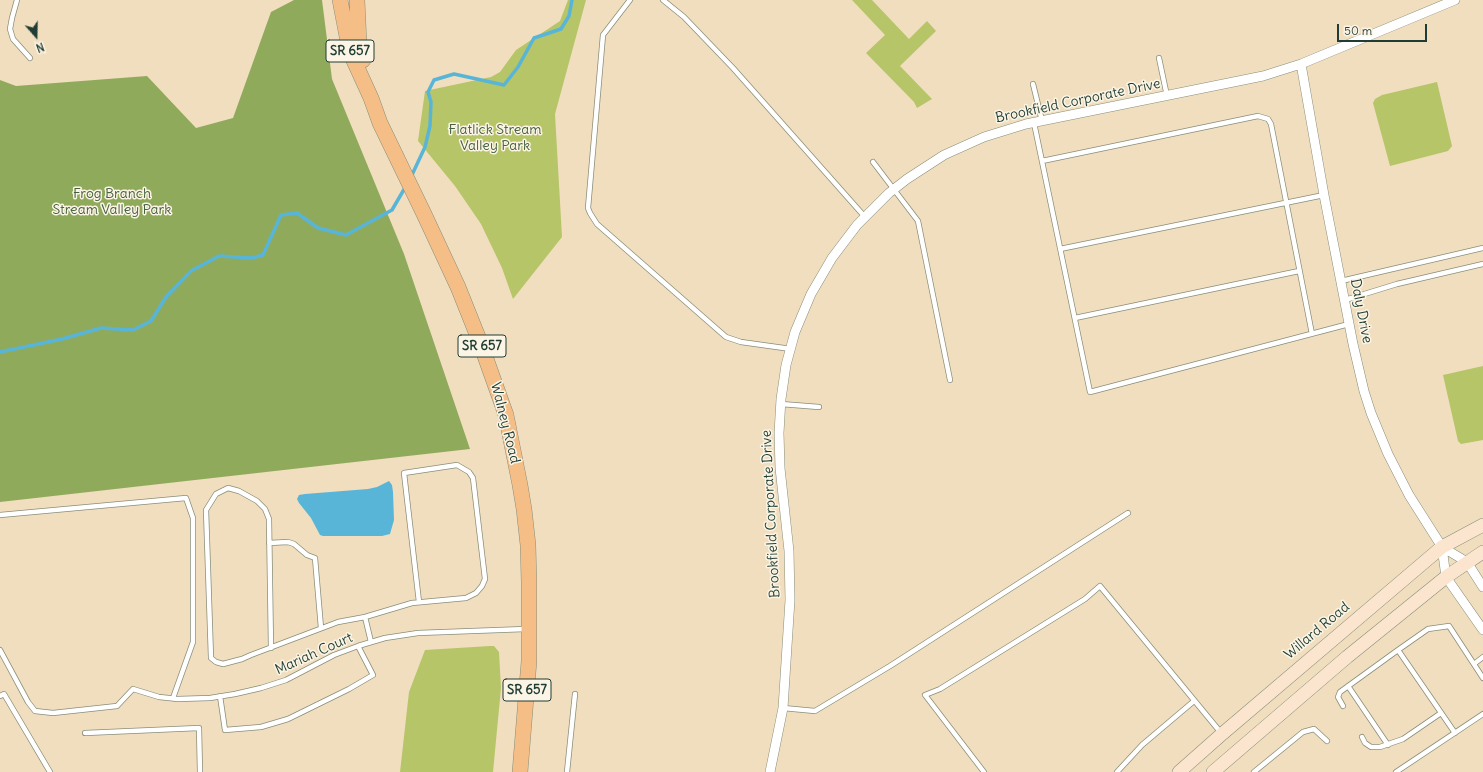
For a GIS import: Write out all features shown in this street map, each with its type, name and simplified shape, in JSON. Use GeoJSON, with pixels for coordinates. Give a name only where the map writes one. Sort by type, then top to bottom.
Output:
{"type":"FeatureCollection","features":[{"type":"Feature","properties":{"kind":"main road","name":"Walney Road"},"geometry":{"type":"LineString","coordinates":[[340,0],[350,52],[371,98],[380,123],[458,287],[478,336],[506,415],[520,484],[528,545],[530,628],[529,661],[520,772]]}},
{"type":"Feature","properties":{"kind":"main road","name":"Walney Road"},"geometry":{"type":"LineString","coordinates":[[357,0],[359,43],[371,98]]}},
{"type":"Feature","properties":{"kind":"main road","name":"Willard Road"},"geometry":{"type":"LineString","coordinates":[[1179,772],[1442,547],[1483,525]]}},
{"type":"Feature","properties":{"kind":"main road"},"geometry":{"type":"LineString","coordinates":[[1213,772],[1347,657],[1446,576],[1483,552]]}},
{"type":"Feature","properties":{"kind":"street","name":"Brookfield Corporate Drive"},"geometry":{"type":"LineString","coordinates":[[770,772],[783,708],[790,600],[789,551],[779,455],[780,404],[786,366],[790,349],[803,313],[821,276],[844,241],[865,217],[895,189],[925,167],[964,145],[1006,130],[1038,122],[1263,76],[1301,64],[1455,0]]}},
{"type":"Feature","properties":{"kind":"street","name":"Daly Drive"},"geometry":{"type":"LineString","coordinates":[[1301,64],[1324,194],[1362,386],[1379,434],[1398,475],[1442,547],[1446,576]]}},
{"type":"Feature","properties":{"kind":"street","name":"Daly Drive"},"geometry":{"type":"LineString","coordinates":[[1442,547],[1467,562]]}},
{"type":"Feature","properties":{"kind":"street"},"geometry":{"type":"LineString","coordinates":[[1467,562],[1483,587]]}},
{"type":"Feature","properties":{"kind":"street"},"geometry":{"type":"LineString","coordinates":[[1446,576],[1483,630]]}},
{"type":"Feature","properties":{"kind":"lane"},"geometry":{"type":"LineString","coordinates":[[17,0],[10,29],[13,39],[30,58]]}},
{"type":"Feature","properties":{"kind":"lane"},"geometry":{"type":"LineString","coordinates":[[630,0],[603,35],[588,208],[590,213],[597,224],[726,337],[741,342],[790,349]]}},
{"type":"Feature","properties":{"kind":"lane"},"geometry":{"type":"LineString","coordinates":[[663,0],[684,17],[733,68],[865,217]]}},
{"type":"Feature","properties":{"kind":"lane"},"geometry":{"type":"LineString","coordinates":[[1159,58],[1167,96]]}},
{"type":"Feature","properties":{"kind":"lane"},"geometry":{"type":"LineString","coordinates":[[1033,84],[1042,161],[1090,392],[1349,324]]}},
{"type":"Feature","properties":{"kind":"lane"},"geometry":{"type":"LineString","coordinates":[[1042,161],[1258,116],[1268,119],[1271,124],[1312,334]]}},
{"type":"Feature","properties":{"kind":"lane"},"geometry":{"type":"LineString","coordinates":[[873,162],[918,221],[950,380]]}},
{"type":"Feature","properties":{"kind":"lane"},"geometry":{"type":"LineString","coordinates":[[1060,249],[1324,194]]}},
{"type":"Feature","properties":{"kind":"lane"},"geometry":{"type":"LineString","coordinates":[[1341,281],[1483,248]]}},
{"type":"Feature","properties":{"kind":"lane"},"geometry":{"type":"LineString","coordinates":[[1345,300],[1397,284],[1483,264]]}},
{"type":"Feature","properties":{"kind":"lane"},"geometry":{"type":"LineString","coordinates":[[1075,318],[1299,271]]}},
{"type":"Feature","properties":{"kind":"lane"},"geometry":{"type":"LineString","coordinates":[[780,404],[819,407]]}},
{"type":"Feature","properties":{"kind":"lane"},"geometry":{"type":"LineString","coordinates":[[271,648],[269,519],[265,509],[257,501],[239,491],[228,488],[216,494],[206,510],[211,658],[216,662],[223,664],[271,648],[338,622],[412,603],[466,598],[476,593],[482,586],[485,579],[473,478],[469,472],[457,465],[404,473],[419,602]]}},
{"type":"Feature","properties":{"kind":"lane"},"geometry":{"type":"LineString","coordinates":[[0,514],[186,498],[193,518],[193,642],[173,698]]}},
{"type":"Feature","properties":{"kind":"lane"},"geometry":{"type":"LineString","coordinates":[[783,708],[814,711],[890,666],[1128,513]]}},
{"type":"Feature","properties":{"kind":"lane"},"geometry":{"type":"LineString","coordinates":[[269,543],[288,542],[294,544],[307,555],[315,558],[321,628]]}},
{"type":"Feature","properties":{"kind":"lane"},"geometry":{"type":"LineString","coordinates":[[984,772],[924,695],[940,689],[1058,616],[1085,599],[1100,586],[1222,734]]}},
{"type":"Feature","properties":{"kind":"lane"},"geometry":{"type":"LineString","coordinates":[[364,616],[371,642]]}},
{"type":"Feature","properties":{"kind":"lane"},"geometry":{"type":"LineString","coordinates":[[1343,706],[1338,697],[1340,692],[1428,629],[1449,626],[1483,678]]}},
{"type":"Feature","properties":{"kind":"lane","name":"Mariah Court"},"geometry":{"type":"LineString","coordinates":[[0,650],[28,702],[35,711],[53,713],[116,706],[133,689],[159,697],[210,698],[260,688],[286,680],[334,655],[385,638],[418,633],[530,628]]}},
{"type":"Feature","properties":{"kind":"lane"},"geometry":{"type":"LineString","coordinates":[[220,696],[225,730],[261,727],[288,719],[349,690],[373,675],[358,646]]}},
{"type":"Feature","properties":{"kind":"lane"},"geometry":{"type":"LineString","coordinates":[[1398,650],[1442,713],[1454,733]]}},
{"type":"Feature","properties":{"kind":"lane"},"geometry":{"type":"LineString","coordinates":[[1474,664],[1483,657]]}},
{"type":"Feature","properties":{"kind":"lane"},"geometry":{"type":"LineString","coordinates":[[1348,686],[1388,745]]}},
{"type":"Feature","properties":{"kind":"lane"},"geometry":{"type":"LineString","coordinates":[[0,696],[4,694],[50,772]]}},
{"type":"Feature","properties":{"kind":"lane"},"geometry":{"type":"LineString","coordinates":[[567,772],[575,694]]}},
{"type":"Feature","properties":{"kind":"lane"},"geometry":{"type":"LineString","coordinates":[[1117,772],[1142,745],[1194,701]]}},
{"type":"Feature","properties":{"kind":"lane"},"geometry":{"type":"LineString","coordinates":[[1362,737],[1365,743],[1372,747],[1388,745],[1403,739],[1442,713]]}},
{"type":"Feature","properties":{"kind":"lane"},"geometry":{"type":"LineString","coordinates":[[1396,772],[1483,714]]}},
{"type":"Feature","properties":{"kind":"lane"},"geometry":{"type":"LineString","coordinates":[[85,733],[199,728],[200,772]]}},
{"type":"Feature","properties":{"kind":"lane"},"geometry":{"type":"LineString","coordinates":[[1254,772],[1303,732],[1314,729],[1327,741]]}},
{"type":"Feature","properties":{"kind":"green space","name":"Frog Branch Stream Valley Park"},"geometry":{"type":"Polygon","coordinates":[[[294,0],[322,0],[332,79],[404,254],[470,449],[0,502],[0,80],[16,86],[147,76],[196,128],[233,118],[271,12],[294,0]]]}},
{"type":"Feature","properties":{"kind":"green space","name":"Flatlick Stream Valley Park"},"geometry":{"type":"Polygon","coordinates":[[[568,0],[586,0],[555,114],[562,237],[513,299],[502,268],[481,224],[455,186],[418,141],[425,91],[491,77],[500,72],[516,50],[560,21],[568,0]]]}},
{"type":"Feature","properties":{"kind":"green space"},"geometry":{"type":"Polygon","coordinates":[[[852,0],[872,0],[909,39],[927,21],[936,31],[900,66],[932,99],[917,108],[914,102],[866,53],[885,35],[852,0]]]}},
{"type":"Feature","properties":{"kind":"green space"},"geometry":{"type":"Polygon","coordinates":[[[1437,82],[1452,146],[1448,151],[1390,166],[1373,103],[1375,99],[1382,95],[1437,82]]]}},
{"type":"Feature","properties":{"kind":"green space"},"geometry":{"type":"Polygon","coordinates":[[[1483,366],[1483,440],[1461,444],[1458,441],[1443,375],[1483,366]]]}},
{"type":"Feature","properties":{"kind":"green space"},"geometry":{"type":"Polygon","coordinates":[[[494,646],[499,652],[501,688],[493,772],[400,772],[409,692],[425,650],[494,646]]]}},
{"type":"Feature","properties":{"kind":"water"},"geometry":{"type":"Polygon","coordinates":[[[389,481],[392,485],[393,492],[394,520],[390,534],[382,536],[320,535],[311,518],[297,499],[299,495],[305,494],[368,489],[377,487],[389,481]]]}},
{"type":"Feature","properties":{"kind":"waterway"},"geometry":{"type":"LineString","coordinates":[[411,177],[425,147],[430,126],[431,102],[428,92],[434,80],[454,74],[504,85],[518,67],[534,38],[561,29],[569,16],[572,0]]}},
{"type":"Feature","properties":{"kind":"waterway"},"geometry":{"type":"LineString","coordinates":[[0,352],[62,339],[101,328],[133,330],[151,321],[166,297],[191,271],[219,256],[252,258],[263,255],[281,215],[297,213],[318,228],[346,235],[392,210],[406,186]]}}]}
